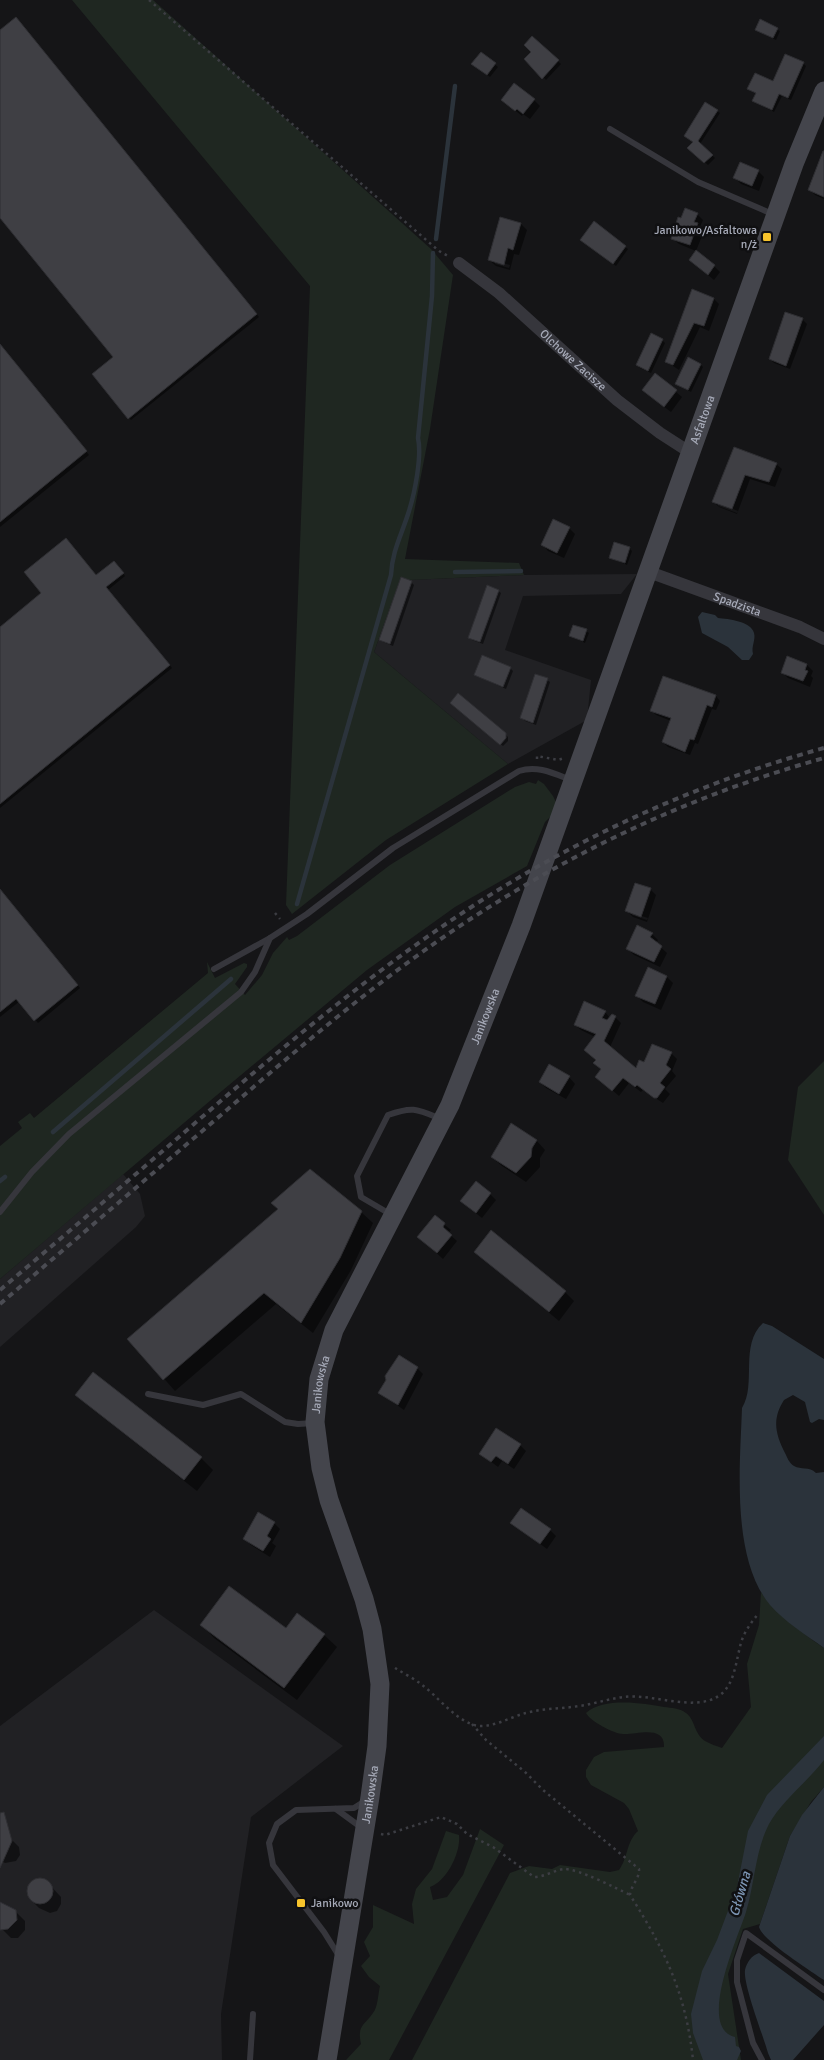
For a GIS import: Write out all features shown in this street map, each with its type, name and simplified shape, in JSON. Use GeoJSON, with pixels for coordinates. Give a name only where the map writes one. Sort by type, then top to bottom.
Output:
{"type":"FeatureCollection","features":[{"type":"Feature","properties":{"kind":"street","name":"Asfaltowa"},"geometry":{"type":"LineString","coordinates":[[585,751],[775,215],[824,91]]}},
{"type":"Feature","properties":{"kind":"street","name":"Olchowe Zacisze"},"geometry":{"type":"LineString","coordinates":[[459,262],[499,293],[624,406],[691,453]]}},
{"type":"Feature","properties":{"kind":"street","name":"Spadzista"},"geometry":{"type":"LineString","coordinates":[[649,572],[800,627],[824,639]]}},
{"type":"Feature","properties":{"kind":"street","name":"Janikowska"},"geometry":{"type":"LineString","coordinates":[[327,2060],[370,1797],[379,1713],[380,1684],[372,1629],[364,1599],[329,1500],[320,1468],[315,1422],[319,1379],[334,1330],[450,1104],[521,926],[585,751]]}},
{"type":"Feature","properties":{"kind":"lane"},"geometry":{"type":"LineString","coordinates":[[610,129],[698,182],[775,215]]}},
{"type":"Feature","properties":{"kind":"lane"},"geometry":{"type":"LineString","coordinates":[[214,969],[270,938],[306,914],[393,848],[518,770],[535,768],[574,781]]}},
{"type":"Feature","properties":{"kind":"lane"},"geometry":{"type":"LineString","coordinates":[[0,1212],[32,1172],[69,1134],[241,992],[255,972],[270,938]]}},
{"type":"Feature","properties":{"kind":"lane"},"geometry":{"type":"LineString","coordinates":[[393,1216],[361,1197],[357,1176],[388,1115],[407,1108],[423,1111],[442,1120]]}},
{"type":"Feature","properties":{"kind":"lane"},"geometry":{"type":"LineString","coordinates":[[148,1394],[204,1404],[241,1394],[285,1422],[298,1424],[315,1422]]}},
{"type":"Feature","properties":{"kind":"lane"},"geometry":{"type":"LineString","coordinates":[[344,1963],[324,1932],[273,1865],[269,1843],[277,1824],[296,1810],[354,1808],[370,1797]]}},
{"type":"Feature","properties":{"kind":"lane"},"geometry":{"type":"LineString","coordinates":[[336,1809],[365,1831]]}},
{"type":"Feature","properties":{"kind":"lane"},"geometry":{"type":"LineString","coordinates":[[762,2060],[753,2043],[737,1982],[736,1960],[746,1933],[824,1990]]}},
{"type":"Feature","properties":{"kind":"lane"},"geometry":{"type":"LineString","coordinates":[[250,2060],[253,2014]]}},
{"type":"Feature","properties":{"kind":"path"},"geometry":{"type":"LineString","coordinates":[[149,0],[439,251],[459,262]]}},
{"type":"Feature","properties":{"kind":"path"},"geometry":{"type":"LineString","coordinates":[[472,1724],[491,1724],[524,1713],[577,1707],[624,1697],[700,1703],[712,1700],[722,1693],[732,1678],[741,1642],[758,1614]]}},
{"type":"Feature","properties":{"kind":"path"},"geometry":{"type":"LineString","coordinates":[[376,1657],[419,1682],[458,1715],[472,1724],[486,1740],[525,1772],[543,1790],[639,1869],[639,1873],[630,1890],[630,1895]]}},
{"type":"Feature","properties":{"kind":"path"},"geometry":{"type":"LineString","coordinates":[[365,1831],[385,1835],[441,1817],[457,1824],[467,1834],[493,1847],[534,1877],[564,1869],[595,1878],[630,1895],[664,1953],[678,1987],[689,2025],[693,2060]]}},
{"type":"Feature","properties":{"kind":"shaded area"},"geometry":{"type":"Polygon","coordinates":[[[72,0],[153,0],[431,249],[453,275],[430,429],[405,559],[519,563],[524,575],[409,580],[401,577],[374,652],[508,764],[386,840],[292,914],[286,905],[310,286],[72,0]]]}},
{"type":"Feature","properties":{"kind":"shaded area"},"geometry":{"type":"Polygon","coordinates":[[[637,574],[621,594],[523,596],[505,650],[591,680],[587,720],[508,764],[374,652],[401,577],[409,580],[524,575],[637,574]]]}},
{"type":"Feature","properties":{"kind":"shaded area"},"geometry":{"type":"Polygon","coordinates":[[[538,780],[544,784],[553,796],[556,802],[555,812],[545,822],[527,866],[455,907],[367,970],[0,1279],[0,1146],[22,1128],[18,1122],[30,1113],[34,1118],[208,973],[207,962],[215,978],[244,963],[247,964],[247,967],[235,984],[245,995],[262,975],[273,953],[287,937],[289,940],[297,936],[390,865],[515,787],[529,782],[536,784],[538,780]]]}},
{"type":"Feature","properties":{"kind":"shaded area"},"geometry":{"type":"Polygon","coordinates":[[[824,1061],[824,1215],[788,1160],[798,1087],[824,1061]]]}},
{"type":"Feature","properties":{"kind":"shaded area"},"geometry":{"type":"Polygon","coordinates":[[[123,1174],[140,1194],[145,1216],[136,1227],[0,1347],[0,1279],[123,1174]]]}},
{"type":"Feature","properties":{"kind":"shaded area"},"geometry":{"type":"Polygon","coordinates":[[[761,1592],[782,1616],[824,1648],[824,1787],[811,1802],[790,1836],[760,1924],[743,1929],[728,1974],[741,2060],[412,2060],[510,1873],[529,1866],[552,1869],[560,1865],[610,1872],[619,1870],[622,1865],[631,1840],[638,1831],[629,1809],[624,1803],[591,1785],[586,1777],[586,1770],[594,1757],[604,1752],[664,1747],[663,1740],[660,1735],[649,1732],[623,1734],[614,1732],[597,1723],[586,1713],[602,1705],[624,1702],[678,1709],[689,1716],[701,1738],[722,1748],[751,1707],[747,1664],[759,1625],[761,1592]]]}},
{"type":"Feature","properties":{"kind":"shaded area"},"geometry":{"type":"Polygon","coordinates":[[[154,1610],[343,1746],[251,1817],[221,2014],[222,2060],[0,2060],[0,1726],[154,1610]]]}},
{"type":"Feature","properties":{"kind":"shaded area"},"geometry":{"type":"Polygon","coordinates":[[[480,1829],[504,1845],[389,2060],[346,2060],[361,2044],[360,2033],[362,2026],[375,2010],[378,2000],[380,1986],[369,1977],[361,1966],[370,1956],[364,1942],[373,1927],[373,1905],[414,1924],[412,1904],[416,1889],[432,1869],[446,1831],[459,1835],[458,1849],[452,1865],[442,1879],[430,1887],[433,1900],[447,1897],[463,1875],[480,1829]]]}},
{"type":"Feature","properties":{"kind":"water"},"geometry":{"type":"Polygon","coordinates":[[[702,612],[715,615],[718,618],[739,621],[752,629],[754,633],[753,654],[749,660],[742,660],[728,647],[702,633],[698,617],[702,612]]]}},
{"type":"Feature","properties":{"kind":"water"},"geometry":{"type":"Polygon","coordinates":[[[763,1323],[772,1326],[824,1359],[824,1420],[819,1419],[812,1423],[810,1422],[805,1402],[793,1395],[784,1400],[780,1407],[776,1426],[782,1446],[792,1465],[816,1473],[824,1472],[824,1648],[789,1623],[770,1605],[758,1585],[749,1563],[743,1537],[740,1483],[742,1408],[748,1388],[752,1342],[756,1332],[763,1323]]]}},
{"type":"Feature","properties":{"kind":"water","name":"Główna"},"geometry":{"type":"Polygon","coordinates":[[[824,1736],[824,1760],[780,1808],[764,1834],[746,1912],[723,1980],[719,2000],[719,2017],[724,2030],[735,2037],[736,2046],[741,2051],[737,2060],[703,2060],[693,2033],[691,2014],[702,1971],[717,1940],[737,1887],[748,1831],[767,1795],[824,1736]]]}},
{"type":"Feature","properties":{"kind":"water"},"geometry":{"type":"Polygon","coordinates":[[[824,1787],[824,1980],[778,1948],[762,1933],[759,1927],[790,1836],[802,1815],[824,1787]]]}},
{"type":"Feature","properties":{"kind":"water"},"geometry":{"type":"Polygon","coordinates":[[[759,1953],[824,2001],[824,2025],[793,2060],[771,2060],[754,2010],[747,1987],[745,1970],[750,1960],[759,1953]]]}},
{"type":"Feature","properties":{"kind":"building"},"geometry":{"type":"Polygon","coordinates":[[[16,17],[257,314],[128,419],[92,374],[113,357],[0,218],[0,30],[16,17]]]}},
{"type":"Feature","properties":{"kind":"building"},"geometry":{"type":"Polygon","coordinates":[[[760,19],[778,28],[773,38],[755,30],[760,19]]]}},
{"type":"Feature","properties":{"kind":"building"},"geometry":{"type":"Polygon","coordinates":[[[532,36],[559,60],[542,79],[524,59],[531,52],[524,45],[532,36]]]}},
{"type":"Feature","properties":{"kind":"building"},"geometry":{"type":"Polygon","coordinates":[[[481,52],[496,63],[487,75],[471,64],[481,52]]]}},
{"type":"Feature","properties":{"kind":"building"},"geometry":{"type":"Polygon","coordinates":[[[785,54],[804,62],[788,98],[779,94],[772,110],[752,101],[756,93],[747,89],[755,73],[773,81],[785,54]]]}},
{"type":"Feature","properties":{"kind":"building"},"geometry":{"type":"Polygon","coordinates":[[[514,83],[535,99],[523,114],[517,109],[515,111],[501,100],[514,83]]]}},
{"type":"Feature","properties":{"kind":"building"},"geometry":{"type":"Polygon","coordinates":[[[705,102],[718,110],[698,141],[713,155],[704,163],[687,148],[693,142],[684,136],[705,102]]]}},
{"type":"Feature","properties":{"kind":"building"},"geometry":{"type":"Polygon","coordinates":[[[824,151],[824,197],[808,190],[824,151]]]}},
{"type":"Feature","properties":{"kind":"building"},"geometry":{"type":"Polygon","coordinates":[[[740,162],[759,170],[752,186],[733,178],[740,162]]]}},
{"type":"Feature","properties":{"kind":"building"},"geometry":{"type":"Polygon","coordinates":[[[685,208],[698,213],[694,222],[698,223],[690,245],[671,239],[678,217],[681,218],[685,208]]]}},
{"type":"Feature","properties":{"kind":"building"},"geometry":{"type":"Polygon","coordinates":[[[500,217],[521,223],[513,250],[508,248],[504,265],[488,260],[500,217]]]}},
{"type":"Feature","properties":{"kind":"building"},"geometry":{"type":"Polygon","coordinates":[[[594,221],[626,246],[613,264],[580,240],[594,221]]]}},
{"type":"Feature","properties":{"kind":"building"},"geometry":{"type":"Polygon","coordinates":[[[696,250],[715,265],[708,275],[689,260],[696,250]]]}},
{"type":"Feature","properties":{"kind":"building"},"geometry":{"type":"Polygon","coordinates":[[[692,289],[714,298],[704,326],[694,323],[673,365],[665,362],[692,289]]]}},
{"type":"Feature","properties":{"kind":"building"},"geometry":{"type":"Polygon","coordinates":[[[785,312],[803,318],[786,366],[769,359],[785,312]]]}},
{"type":"Feature","properties":{"kind":"building"},"geometry":{"type":"Polygon","coordinates":[[[651,333],[663,339],[648,371],[636,365],[651,333]]]}},
{"type":"Feature","properties":{"kind":"building"},"geometry":{"type":"Polygon","coordinates":[[[0,344],[87,451],[0,522],[0,344]]]}},
{"type":"Feature","properties":{"kind":"building"},"geometry":{"type":"Polygon","coordinates":[[[688,357],[701,364],[688,390],[675,384],[688,357]]]}},
{"type":"Feature","properties":{"kind":"building"},"geometry":{"type":"Polygon","coordinates":[[[655,373],[677,390],[664,407],[642,390],[655,373]]]}},
{"type":"Feature","properties":{"kind":"building"},"geometry":{"type":"Polygon","coordinates":[[[734,447],[777,463],[769,482],[745,475],[732,509],[712,502],[734,447]]]}},
{"type":"Feature","properties":{"kind":"building"},"geometry":{"type":"Polygon","coordinates":[[[553,519],[570,527],[557,553],[541,545],[553,519]]]}},
{"type":"Feature","properties":{"kind":"building"},"geometry":{"type":"Polygon","coordinates":[[[66,538],[96,575],[114,561],[124,573],[106,587],[170,665],[0,804],[0,627],[41,593],[24,572],[66,538]]]}},
{"type":"Feature","properties":{"kind":"building"},"geometry":{"type":"Polygon","coordinates":[[[614,542],[630,547],[625,563],[609,558],[614,542]]]}},
{"type":"Feature","properties":{"kind":"building"},"geometry":{"type":"Polygon","coordinates":[[[401,577],[412,581],[390,644],[379,640],[401,577]]]}},
{"type":"Feature","properties":{"kind":"building"},"geometry":{"type":"Polygon","coordinates":[[[487,585],[499,590],[480,642],[468,638],[487,585]]]}},
{"type":"Feature","properties":{"kind":"building"},"geometry":{"type":"Polygon","coordinates":[[[573,625],[587,629],[583,641],[569,636],[573,625]]]}},
{"type":"Feature","properties":{"kind":"building"},"geometry":{"type":"Polygon","coordinates":[[[482,655],[511,667],[503,687],[474,675],[482,655]]]}},
{"type":"Feature","properties":{"kind":"building"},"geometry":{"type":"Polygon","coordinates":[[[787,656],[807,664],[805,670],[808,671],[803,681],[781,673],[787,656]]]}},
{"type":"Feature","properties":{"kind":"building"},"geometry":{"type":"Polygon","coordinates":[[[535,674],[548,678],[533,723],[520,718],[535,674]]]}},
{"type":"Feature","properties":{"kind":"building"},"geometry":{"type":"Polygon","coordinates":[[[663,676],[716,695],[712,707],[707,705],[694,740],[690,739],[685,752],[662,742],[671,718],[650,711],[663,676]]]}},
{"type":"Feature","properties":{"kind":"building"},"geometry":{"type":"Polygon","coordinates":[[[458,693],[506,733],[506,738],[500,745],[450,703],[458,693]]]}},
{"type":"Feature","properties":{"kind":"building"},"geometry":{"type":"Polygon","coordinates":[[[635,883],[651,888],[641,917],[625,911],[635,883]]]}},
{"type":"Feature","properties":{"kind":"building"},"geometry":{"type":"Polygon","coordinates":[[[0,889],[78,985],[34,1021],[16,999],[0,1012],[0,889]]]}},
{"type":"Feature","properties":{"kind":"building"},"geometry":{"type":"Polygon","coordinates":[[[637,925],[653,933],[650,937],[662,946],[654,962],[626,949],[637,925]]]}},
{"type":"Feature","properties":{"kind":"building"},"geometry":{"type":"Polygon","coordinates":[[[648,967],[667,976],[655,1004],[635,996],[648,967]]]}},
{"type":"Feature","properties":{"kind":"building"},"geometry":{"type":"Polygon","coordinates":[[[584,1001],[606,1011],[602,1018],[607,1020],[612,1014],[616,1016],[604,1041],[636,1068],[639,1060],[644,1062],[652,1044],[672,1052],[666,1065],[671,1069],[660,1083],[665,1087],[657,1098],[654,1098],[637,1085],[635,1087],[623,1078],[612,1091],[595,1077],[601,1069],[593,1063],[596,1060],[584,1050],[596,1034],[574,1025],[584,1001]]]}},
{"type":"Feature","properties":{"kind":"building"},"geometry":{"type":"Polygon","coordinates":[[[549,1064],[570,1076],[559,1094],[539,1082],[549,1064]]]}},
{"type":"Feature","properties":{"kind":"building"},"geometry":{"type":"Polygon","coordinates":[[[511,1123],[537,1140],[532,1148],[531,1157],[516,1173],[491,1157],[511,1123]]]}},
{"type":"Feature","properties":{"kind":"building"},"geometry":{"type":"Polygon","coordinates":[[[310,1169],[362,1211],[340,1258],[301,1323],[264,1293],[163,1380],[127,1339],[278,1209],[271,1203],[310,1169]]]}},
{"type":"Feature","properties":{"kind":"building"},"geometry":{"type":"Polygon","coordinates":[[[476,1181],[491,1193],[476,1213],[460,1201],[476,1181]]]}},
{"type":"Feature","properties":{"kind":"building"},"geometry":{"type":"Polygon","coordinates":[[[435,1215],[445,1223],[443,1227],[452,1235],[437,1253],[417,1237],[435,1215]]]}},
{"type":"Feature","properties":{"kind":"building"},"geometry":{"type":"Polygon","coordinates":[[[491,1230],[566,1291],[549,1312],[474,1252],[491,1230]]]}},
{"type":"Feature","properties":{"kind":"building"},"geometry":{"type":"Polygon","coordinates":[[[399,1355],[418,1367],[398,1405],[378,1393],[386,1380],[385,1376],[399,1355]]]}},
{"type":"Feature","properties":{"kind":"building"},"geometry":{"type":"Polygon","coordinates":[[[93,1372],[202,1457],[184,1480],[75,1395],[93,1372]]]}},
{"type":"Feature","properties":{"kind":"building"},"geometry":{"type":"Polygon","coordinates":[[[496,1428],[521,1444],[508,1464],[496,1456],[491,1462],[479,1454],[496,1428]]]}},
{"type":"Feature","properties":{"kind":"building"},"geometry":{"type":"Polygon","coordinates":[[[521,1508],[551,1529],[540,1544],[510,1523],[521,1508]]]}},
{"type":"Feature","properties":{"kind":"building"},"geometry":{"type":"Polygon","coordinates":[[[258,1512],[275,1522],[267,1536],[271,1539],[263,1551],[243,1539],[258,1512]]]}},
{"type":"Feature","properties":{"kind":"building"},"geometry":{"type":"Polygon","coordinates":[[[229,1586],[286,1628],[297,1613],[325,1634],[284,1688],[200,1625],[229,1586]]]}},
{"type":"Feature","properties":{"kind":"building"},"geometry":{"type":"Polygon","coordinates":[[[4,1812],[12,1841],[0,1868],[0,1813],[4,1812]]]}},
{"type":"Feature","properties":{"kind":"building"},"geometry":{"type":"Polygon","coordinates":[[[40,1878],[49,1882],[53,1891],[49,1900],[40,1904],[31,1900],[27,1891],[31,1882],[40,1878]]]}},
{"type":"Feature","properties":{"kind":"building"},"geometry":{"type":"Polygon","coordinates":[[[0,1902],[16,1910],[17,1920],[8,1929],[0,1930],[0,1902]]]}},
{"type":"Feature","properties":{"kind":"waterway"},"geometry":{"type":"LineString","coordinates":[[436,239],[455,86]]}},
{"type":"Feature","properties":{"kind":"waterway"},"geometry":{"type":"LineString","coordinates":[[297,904],[391,575],[395,550],[414,494],[432,296],[433,253]]}},
{"type":"Feature","properties":{"kind":"waterway"},"geometry":{"type":"LineString","coordinates":[[455,572],[521,571]]}},
{"type":"Feature","properties":{"kind":"waterway"},"geometry":{"type":"LineString","coordinates":[[53,1132],[231,979]]}},
{"type":"Feature","properties":{"kind":"waterway"},"geometry":{"type":"LineString","coordinates":[[0,1181],[5,1177]]}},
{"type":"Feature","properties":{"kind":"railway"},"geometry":{"type":"LineString","coordinates":[[0,1290],[306,1030],[382,969],[462,913],[541,865],[619,824],[741,774],[824,748]]}},
{"type":"Feature","properties":{"kind":"railway"},"geometry":{"type":"LineString","coordinates":[[0,1304],[321,1030],[390,975],[462,925],[537,878],[657,818],[739,785],[824,758]]}},
{"type":"Feature","properties":{"kind":"place","name":"Janikowo/Asfaltowa n/ż"},"geometry":{"type":"Point","coordinates":[767,237]}},
{"type":"Feature","properties":{"kind":"place","name":"Janikowo"},"geometry":{"type":"Point","coordinates":[301,1903]}}]}
